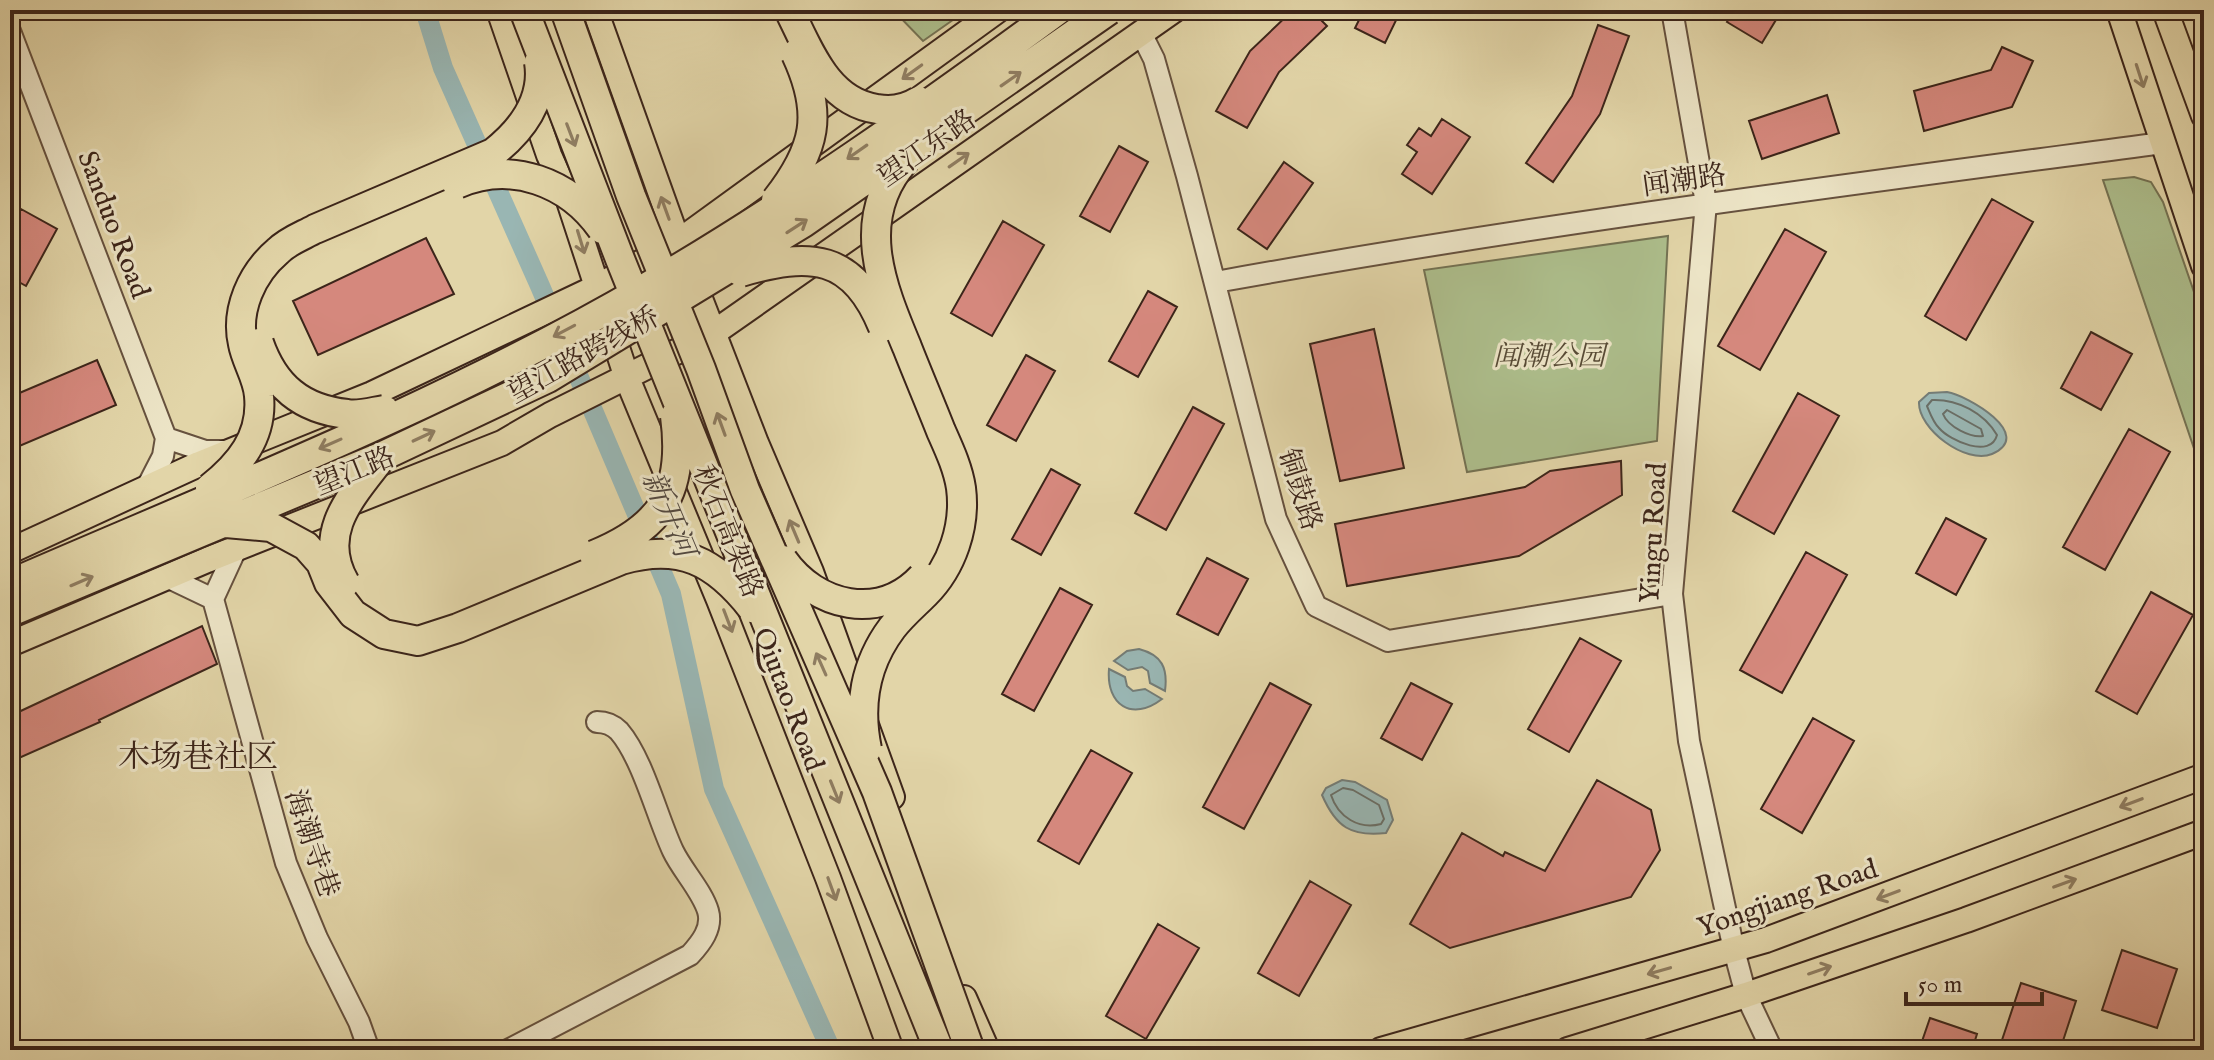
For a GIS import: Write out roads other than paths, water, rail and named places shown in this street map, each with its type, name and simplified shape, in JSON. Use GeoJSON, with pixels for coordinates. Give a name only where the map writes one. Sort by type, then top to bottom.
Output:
{"type":"FeatureCollection","features":[{"type":"Feature","properties":{"kind":"highway","name":"秋石高架路"},"geometry":{"type":"LineString","coordinates":[[524,10],[615,247],[939,1050]]}},
{"type":"Feature","properties":{"kind":"highway","name":"秋石高架路"},"geometry":{"type":"LineString","coordinates":[[565,10],[631,196],[761,527],[877,792],[970,1050]]}},
{"type":"Feature","properties":{"kind":"highway"},"geometry":{"type":"LineString","coordinates":[[762,217],[805,158],[812,121],[811,99],[803,71],[775,10]]}},
{"type":"Feature","properties":{"kind":"highway"},"geometry":{"type":"LineString","coordinates":[[789,10],[818,68],[831,84],[841,94],[869,108],[889,111],[910,107],[953,79],[979,68]]}},
{"type":"Feature","properties":{"kind":"highway","name":"望江路跨线桥"},"geometry":{"type":"LineString","coordinates":[[10,584],[421,405],[644,289],[762,217],[1058,10]]}},
{"type":"Feature","properties":{"kind":"highway","name":"望江路跨线桥"},"geometry":{"type":"LineString","coordinates":[[10,612],[383,456],[548,378],[803,223],[1109,10]]}},
{"type":"Feature","properties":{"kind":"highway"},"geometry":{"type":"LineString","coordinates":[[174,513],[233,470],[244,456],[256,426],[259,394],[243,347],[241,311],[251,285],[268,261],[277,251],[302,236],[455,171],[493,153],[516,135],[537,97],[542,79],[536,42]]}},
{"type":"Feature","properties":{"kind":"highway"},"geometry":{"type":"LineString","coordinates":[[877,792],[862,726],[868,675],[891,629],[943,572],[956,544],[960,516],[961,488],[953,458],[886,297],[877,263],[875,236],[886,189],[900,166],[923,141]]}},
{"type":"Feature","properties":{"kind":"highway"},"geometry":{"type":"LineString","coordinates":[[421,405],[348,415],[311,405],[273,376],[259,342],[258,308],[273,277],[288,260],[319,243],[467,179],[506,174],[525,175],[550,184],[595,219],[615,247]]}},
{"type":"Feature","properties":{"kind":"highway"},"geometry":{"type":"LineString","coordinates":[[706,283],[779,261],[797,259],[833,267],[857,283],[880,319],[938,462],[947,492],[945,537],[929,569],[901,594],[886,601],[860,606],[836,601],[816,592],[794,575],[761,527]]}},
{"type":"Feature","properties":{"kind":"highway"},"geometry":{"type":"LineString","coordinates":[[383,456],[350,498],[335,530],[333,556],[355,598],[373,612],[394,622],[416,625],[442,618],[608,550],[651,521],[668,498],[675,473],[679,443],[672,388]]}},
{"type":"Feature","properties":{"kind":"highway"},"geometry":{"type":"LineString","coordinates":[[221,522],[271,527],[306,546],[321,563],[329,583],[353,614],[384,634],[418,641],[621,560],[643,554],[669,553],[694,559],[717,571],[736,588],[772,637]]}},
{"type":"Feature","properties":{"kind":"main road","name":"Qiutao Road"},"geometry":{"type":"LineString","coordinates":[[499,10],[549,155],[568,198],[619,382],[725,614],[824,865],[891,1050]]}},
{"type":"Feature","properties":{"kind":"main road"},"geometry":{"type":"LineString","coordinates":[[595,10],[712,334],[811,572],[966,1004],[987,1050]]}},
{"type":"Feature","properties":{"kind":"main road"},"geometry":{"type":"LineString","coordinates":[[10,551],[230,451],[372,394],[595,288],[678,242],[998,10]]}},
{"type":"Feature","properties":{"kind":"main road","name":"望江东路"},"geometry":{"type":"LineString","coordinates":[[712,334],[1174,10]]}},
{"type":"Feature","properties":{"kind":"main road"},"geometry":{"type":"LineString","coordinates":[[2119,10],[2204,266]]}},
{"type":"Feature","properties":{"kind":"main road"},"geometry":{"type":"LineString","coordinates":[[2165,10],[2204,116]]}},
{"type":"Feature","properties":{"kind":"main road","name":"望江路"},"geometry":{"type":"LineString","coordinates":[[10,644],[167,577],[502,443],[550,415],[712,334]]}},
{"type":"Feature","properties":{"kind":"main road","name":"Yongjiang Road"},"geometry":{"type":"LineString","coordinates":[[1381,1050],[1781,935],[2204,776]]}},
{"type":"Feature","properties":{"kind":"main road"},"geometry":{"type":"LineString","coordinates":[[1568,1050],[1746,995],[1966,920],[2204,832]]}},
{"type":"Feature","properties":{"kind":"street","name":"Yingu Road"},"geometry":{"type":"LineString","coordinates":[[1672,10],[1706,203],[1672,594],[1689,741],[1734,950],[1746,995],[1772,1050]]}},
{"type":"Feature","properties":{"kind":"street","name":"Sanduo Road"},"geometry":{"type":"LineString","coordinates":[[10,31],[166,438]]}},
{"type":"Feature","properties":{"kind":"street","name":"铜鼓路"},"geometry":{"type":"LineString","coordinates":[[1141,33],[1154,59],[1216,282],[1276,519],[1316,606],[1388,641],[1672,594]]}},
{"type":"Feature","properties":{"kind":"street","name":"闻潮路"},"geometry":{"type":"LineString","coordinates":[[1216,282],[1399,249],[1706,203],[2162,143]]}},
{"type":"Feature","properties":{"kind":"street"},"geometry":{"type":"LineString","coordinates":[[146,489],[163,456],[166,438],[205,451],[230,451]]}},
{"type":"Feature","properties":{"kind":"street"},"geometry":{"type":"LineString","coordinates":[[167,577],[213,599],[236,549]]}},
{"type":"Feature","properties":{"kind":"street","name":"海潮寺巷"},"geometry":{"type":"LineString","coordinates":[[213,599],[286,863],[369,1050]]}},
{"type":"Feature","properties":{"kind":"street"},"geometry":{"type":"LineString","coordinates":[[508,1050],[690,955],[704,939],[709,923],[708,911],[674,853],[634,756],[619,731],[607,722],[597,722]]}},
{"type":"Feature","properties":{"kind":"water"},"geometry":{"type":"Polygon","coordinates":[[[1947,392],[1969,400],[1994,417],[2006,437],[2004,446],[1992,454],[1969,454],[1957,450],[1935,433],[1926,423],[1919,402],[1929,393],[1947,392]]]}},
{"type":"Feature","properties":{"kind":"water"},"geometry":{"type":"Polygon","coordinates":[[[1139,649],[1153,655],[1162,664],[1165,691],[1150,683],[1148,671],[1142,667],[1128,670],[1114,661],[1127,651],[1139,649]]]}},
{"type":"Feature","properties":{"kind":"water"},"geometry":{"type":"Polygon","coordinates":[[[1109,669],[1125,677],[1127,686],[1133,691],[1145,689],[1162,699],[1141,709],[1123,706],[1112,692],[1109,669]]]}},
{"type":"Feature","properties":{"kind":"water"},"geometry":{"type":"Polygon","coordinates":[[[1342,780],[1355,782],[1387,800],[1393,820],[1386,833],[1354,831],[1346,828],[1333,815],[1322,795],[1326,788],[1342,780]]]}},
{"type":"Feature","properties":{"kind":"waterway","name":"新开河"},"geometry":{"type":"LineString","coordinates":[[425,10],[443,68],[671,594],[714,789],[831,1050]]}},
{"type":"Feature","properties":{"kind":"district","name":"木场巷社区"},"geometry":{"type":"Point","coordinates":[198,756]}},
{"type":"Feature","properties":{"kind":"park label","name":"闻潮公园"},"geometry":{"type":"Point","coordinates":[1549,355]}}]}
